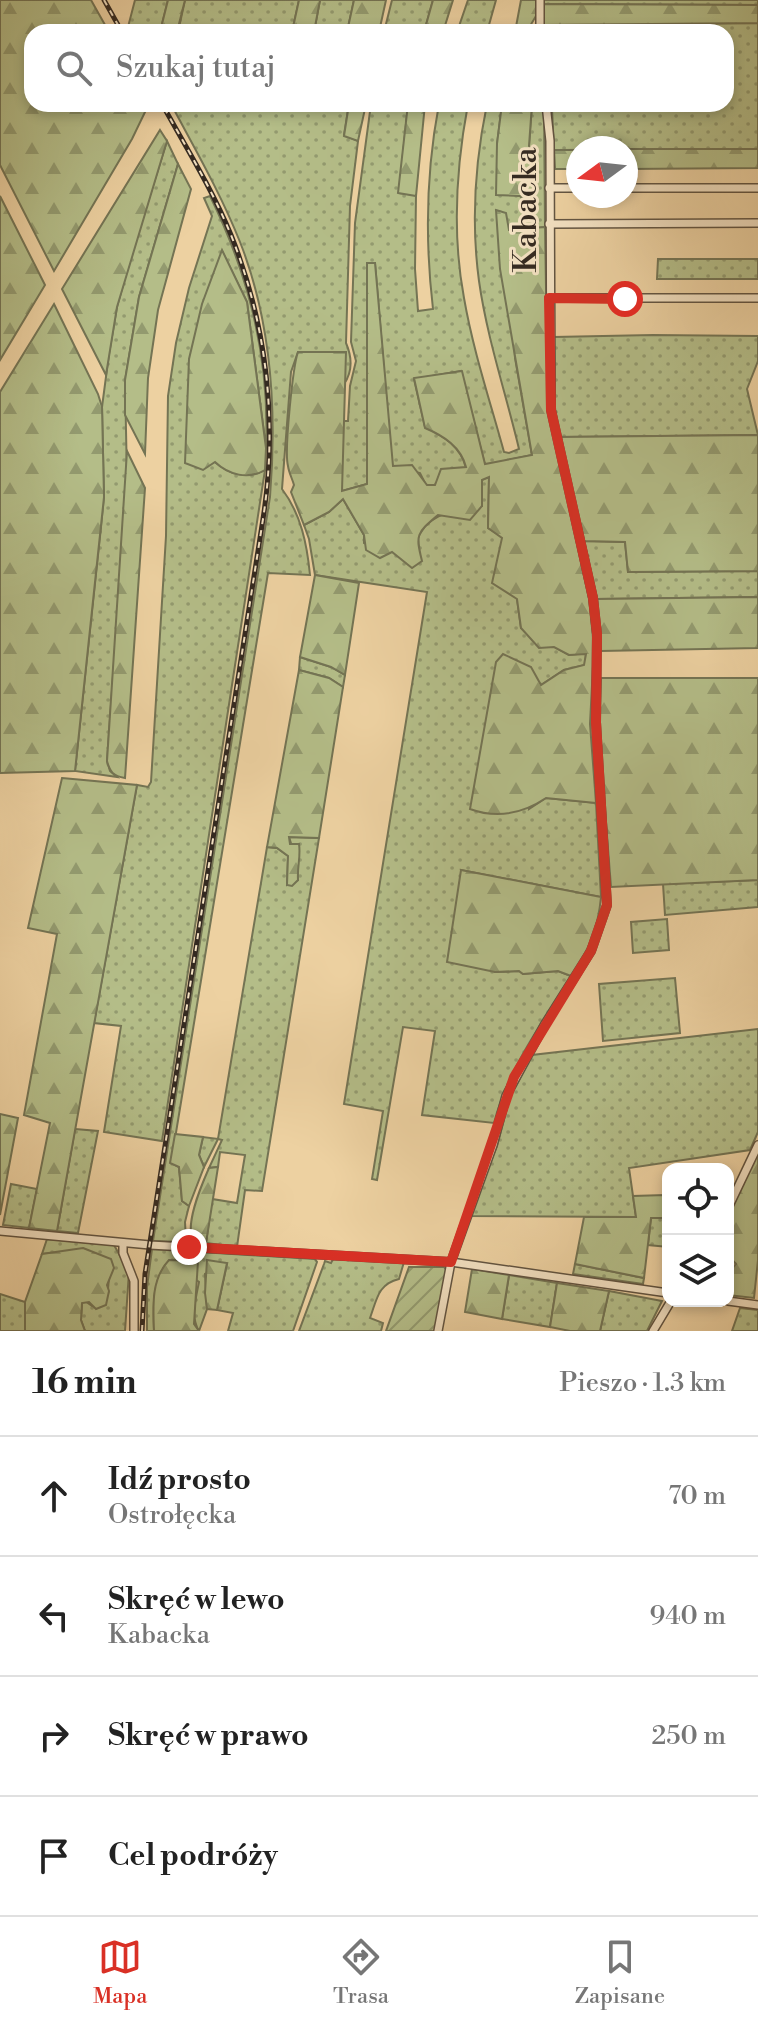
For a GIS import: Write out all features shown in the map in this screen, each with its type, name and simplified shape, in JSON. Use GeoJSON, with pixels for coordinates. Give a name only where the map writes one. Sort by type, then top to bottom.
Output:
{"type":"FeatureCollection","features":[{"type":"Feature","properties":{"kind":"street"},"geometry":{"type":"LineString","coordinates":[[540,0],[540,24]]}},
{"type":"Feature","properties":{"kind":"street","name":"Kabacka"},"geometry":{"type":"LineString","coordinates":[[438,1331],[451,1262],[514,1077],[591,951],[607,905],[596,722],[597,634],[590,586],[551,410],[546,112]]}},
{"type":"Feature","properties":{"kind":"street"},"geometry":{"type":"LineString","coordinates":[[549,188],[566,188]]}},
{"type":"Feature","properties":{"kind":"street"},"geometry":{"type":"LineString","coordinates":[[638,188],[758,188]]}},
{"type":"Feature","properties":{"kind":"street"},"geometry":{"type":"LineString","coordinates":[[549,224],[758,223]]}},
{"type":"Feature","properties":{"kind":"street"},"geometry":{"type":"LineString","coordinates":[[549,298],[758,298]]}},
{"type":"Feature","properties":{"kind":"street"},"geometry":{"type":"LineString","coordinates":[[734,1195],[758,1145]]}},
{"type":"Feature","properties":{"kind":"street"},"geometry":{"type":"LineString","coordinates":[[0,1231],[123,1243],[451,1262],[662,1292]]}},
{"type":"Feature","properties":{"kind":"street"},"geometry":{"type":"LineString","coordinates":[[123,1243],[123,1253],[134,1281],[134,1331]]}},
{"type":"Feature","properties":{"kind":"street"},"geometry":{"type":"LineString","coordinates":[[734,1302],[758,1305]]}},
{"type":"Feature","properties":{"kind":"street"},"geometry":{"type":"LineString","coordinates":[[653,1331],[667,1307]]}},
{"type":"Feature","properties":{"kind":"green space"},"geometry":{"type":"Polygon","coordinates":[[[0,0],[91,0],[104,24],[24,24],[24,112],[145,112],[54,271],[0,165],[0,0]]]}},
{"type":"Feature","properties":{"kind":"green space"},"geometry":{"type":"Polygon","coordinates":[[[135,0],[168,0],[162,24],[129,24],[135,0]]]}},
{"type":"Feature","properties":{"kind":"green space"},"geometry":{"type":"Polygon","coordinates":[[[168,0],[185,0],[179,24],[162,24],[168,0]]]}},
{"type":"Feature","properties":{"kind":"green space"},"geometry":{"type":"Polygon","coordinates":[[[185,0],[299,0],[294,24],[180,24],[185,0]]]}},
{"type":"Feature","properties":{"kind":"green space"},"geometry":{"type":"Polygon","coordinates":[[[299,0],[320,0],[316,24],[294,24],[299,0]]]}},
{"type":"Feature","properties":{"kind":"green space"},"geometry":{"type":"Polygon","coordinates":[[[320,0],[354,0],[349,24],[316,24],[320,0]]]}},
{"type":"Feature","properties":{"kind":"green space"},"geometry":{"type":"Polygon","coordinates":[[[354,0],[386,0],[381,24],[349,24],[354,0]]]}},
{"type":"Feature","properties":{"kind":"green space"},"geometry":{"type":"Polygon","coordinates":[[[392,0],[433,0],[426,24],[386,24],[392,0]]]}},
{"type":"Feature","properties":{"kind":"green space"},"geometry":{"type":"Polygon","coordinates":[[[433,0],[453,0],[446,24],[426,24],[433,0]]]}},
{"type":"Feature","properties":{"kind":"green space"},"geometry":{"type":"Polygon","coordinates":[[[468,0],[496,0],[489,24],[460,24],[468,0]]]}},
{"type":"Feature","properties":{"kind":"green space"},"geometry":{"type":"Polygon","coordinates":[[[521,0],[537,0],[536,16],[531,24],[516,24],[521,0]]]}},
{"type":"Feature","properties":{"kind":"green space"},"geometry":{"type":"Polygon","coordinates":[[[543,0],[758,0],[758,5],[543,4],[543,0]]]}},
{"type":"Feature","properties":{"kind":"green space"},"geometry":{"type":"Polygon","coordinates":[[[543,4],[758,5],[758,23],[543,24],[543,4]]]}},
{"type":"Feature","properties":{"kind":"green space"},"geometry":{"type":"Polygon","coordinates":[[[758,23],[758,149],[638,150],[638,136],[566,136],[566,150],[554,150],[552,112],[734,112],[734,24],[650,24],[758,23]]]}},
{"type":"Feature","properties":{"kind":"green space"},"geometry":{"type":"Polygon","coordinates":[[[175,112],[348,112],[344,135],[358,141],[350,206],[346,343],[350,369],[344,384],[345,352],[298,352],[291,372],[282,489],[302,530],[310,575],[268,573],[171,1163],[179,1167],[182,1201],[189,1206],[185,1222],[186,1241],[153,1241],[270,497],[272,465],[270,368],[259,304],[240,242],[175,112]]]}},
{"type":"Feature","properties":{"kind":"green space"},"geometry":{"type":"Polygon","coordinates":[[[348,112],[364,112],[358,141],[344,136],[348,112]]]}},
{"type":"Feature","properties":{"kind":"green space"},"geometry":{"type":"Polygon","coordinates":[[[370,112],[407,112],[399,193],[416,195],[418,311],[433,309],[428,206],[438,112],[467,112],[457,201],[460,274],[482,375],[504,452],[519,449],[482,302],[475,237],[477,170],[486,112],[501,112],[497,144],[510,193],[535,206],[529,146],[531,112],[544,112],[545,227],[508,231],[515,358],[532,455],[485,465],[461,371],[414,379],[425,427],[451,443],[466,468],[435,485],[426,485],[420,473],[392,466],[375,263],[368,263],[367,484],[342,491],[342,421],[348,421],[350,386],[356,361],[351,342],[355,223],[370,112]]]}},
{"type":"Feature","properties":{"kind":"green space"},"geometry":{"type":"Polygon","coordinates":[[[407,112],[424,112],[416,196],[398,193],[407,112]]]}},
{"type":"Feature","properties":{"kind":"green space"},"geometry":{"type":"Polygon","coordinates":[[[501,112],[531,112],[529,146],[536,156],[535,206],[529,205],[520,196],[496,195],[501,112]]]}},
{"type":"Feature","properties":{"kind":"green space"},"geometry":{"type":"Polygon","coordinates":[[[160,130],[167,141],[117,307],[106,375],[62,289],[160,130]]]}},
{"type":"Feature","properties":{"kind":"green space"},"geometry":{"type":"Polygon","coordinates":[[[167,141],[178,164],[139,297],[125,380],[127,480],[107,761],[110,771],[117,777],[75,771],[104,497],[102,407],[117,307],[167,141]]]}},
{"type":"Feature","properties":{"kind":"green space"},"geometry":{"type":"Polygon","coordinates":[[[638,149],[758,149],[758,168],[638,169],[638,149]]]}},
{"type":"Feature","properties":{"kind":"green space"},"geometry":{"type":"Polygon","coordinates":[[[554,150],[566,150],[566,169],[555,169],[554,150]]]}},
{"type":"Feature","properties":{"kind":"green space"},"geometry":{"type":"Polygon","coordinates":[[[178,164],[191,189],[158,310],[148,378],[145,454],[125,415],[125,380],[139,297],[178,164]]]}},
{"type":"Feature","properties":{"kind":"green space"},"geometry":{"type":"Polygon","coordinates":[[[0,196],[45,285],[0,360],[0,196]]]}},
{"type":"Feature","properties":{"kind":"green space"},"geometry":{"type":"Polygon","coordinates":[[[210,196],[246,287],[260,350],[266,415],[266,448],[247,302],[222,251],[215,462],[239,474],[265,470],[162,1141],[104,1132],[121,1026],[94,1023],[137,785],[148,787],[151,782],[166,536],[168,396],[189,288],[212,216],[204,198],[210,196]]]}},
{"type":"Feature","properties":{"kind":"green space"},"geometry":{"type":"Polygon","coordinates":[[[496,210],[506,213],[509,230],[545,227],[548,409],[589,599],[594,647],[590,724],[596,803],[546,798],[519,811],[490,814],[470,809],[496,662],[503,654],[531,667],[541,685],[564,670],[584,665],[586,654],[569,655],[554,647],[539,648],[521,628],[517,599],[492,583],[502,538],[488,528],[489,477],[482,480],[482,506],[470,520],[438,515],[422,530],[418,539],[422,561],[412,568],[392,552],[380,558],[366,550],[364,535],[343,499],[329,512],[304,525],[291,492],[294,485],[288,469],[287,444],[298,352],[346,352],[342,491],[367,484],[367,263],[375,263],[393,466],[412,465],[427,485],[435,485],[441,469],[466,467],[451,443],[425,428],[414,378],[462,371],[485,464],[532,455],[500,269],[496,210]]]}},
{"type":"Feature","properties":{"kind":"green space"},"geometry":{"type":"Polygon","coordinates":[[[222,250],[247,302],[266,448],[265,470],[252,475],[232,473],[215,462],[203,470],[185,463],[189,359],[202,304],[222,250]]]}},
{"type":"Feature","properties":{"kind":"green space"},"geometry":{"type":"Polygon","coordinates":[[[658,259],[758,259],[758,279],[657,279],[658,259]]]}},
{"type":"Feature","properties":{"kind":"green space"},"geometry":{"type":"Polygon","coordinates":[[[54,304],[102,407],[104,497],[75,771],[0,773],[0,392],[54,304]]]}},
{"type":"Feature","properties":{"kind":"green space"},"geometry":{"type":"Polygon","coordinates":[[[758,336],[758,361],[747,389],[758,435],[559,437],[555,408],[554,337],[758,336]]]}},
{"type":"Feature","properties":{"kind":"green space"},"geometry":{"type":"Polygon","coordinates":[[[758,435],[758,571],[628,572],[625,542],[584,541],[559,437],[758,435]]]}},
{"type":"Feature","properties":{"kind":"green space"},"geometry":{"type":"Polygon","coordinates":[[[127,451],[145,488],[125,778],[113,773],[107,761],[127,451]]]}},
{"type":"Feature","properties":{"kind":"green space"},"geometry":{"type":"Polygon","coordinates":[[[489,477],[488,528],[502,537],[521,628],[569,655],[586,653],[585,665],[564,670],[541,685],[529,809],[546,798],[596,803],[601,897],[461,870],[495,972],[519,971],[523,974],[558,971],[571,976],[517,1065],[494,1123],[422,1115],[435,1031],[403,1027],[377,1180],[372,1179],[383,1111],[344,1104],[427,592],[315,575],[304,525],[329,512],[343,499],[364,535],[364,543],[392,552],[417,541],[421,531],[435,518],[482,506],[481,480],[489,477]]]}},
{"type":"Feature","properties":{"kind":"green space"},"geometry":{"type":"Polygon","coordinates":[[[584,541],[625,542],[628,572],[758,571],[758,597],[597,599],[584,541]]]}},
{"type":"Feature","properties":{"kind":"green space"},"geometry":{"type":"Polygon","coordinates":[[[315,575],[359,583],[345,675],[300,657],[315,575]]]}},
{"type":"Feature","properties":{"kind":"green space"},"geometry":{"type":"Polygon","coordinates":[[[758,597],[758,648],[601,651],[597,599],[758,597]]]}},
{"type":"Feature","properties":{"kind":"green space"},"geometry":{"type":"Polygon","coordinates":[[[300,657],[345,675],[343,687],[329,678],[299,670],[300,657]]]}},
{"type":"Feature","properties":{"kind":"green space"},"geometry":{"type":"Polygon","coordinates":[[[299,670],[329,678],[343,687],[319,838],[289,837],[290,844],[299,844],[298,880],[292,886],[287,885],[288,856],[277,848],[267,847],[299,670]]]}},
{"type":"Feature","properties":{"kind":"green space"},"geometry":{"type":"Polygon","coordinates":[[[601,678],[758,678],[758,880],[611,887],[599,733],[601,678]]]}},
{"type":"Feature","properties":{"kind":"green space"},"geometry":{"type":"Polygon","coordinates":[[[62,778],[137,785],[57,1231],[29,1228],[50,1123],[24,1115],[57,934],[28,928],[62,778]]]}},
{"type":"Feature","properties":{"kind":"green space"},"geometry":{"type":"Polygon","coordinates":[[[289,837],[319,838],[262,1191],[245,1190],[237,1247],[206,1243],[212,1199],[237,1203],[245,1155],[220,1152],[218,1167],[209,1168],[222,1140],[218,1139],[267,847],[277,848],[288,856],[287,885],[298,880],[297,862],[289,837]]]}},
{"type":"Feature","properties":{"kind":"green space"},"geometry":{"type":"Polygon","coordinates":[[[461,870],[601,897],[592,939],[571,976],[558,971],[523,974],[519,971],[495,972],[447,962],[461,870]]]}},
{"type":"Feature","properties":{"kind":"green space"},"geometry":{"type":"Polygon","coordinates":[[[758,880],[758,907],[665,915],[663,884],[758,880]]]}},
{"type":"Feature","properties":{"kind":"green space"},"geometry":{"type":"Polygon","coordinates":[[[667,919],[669,950],[633,953],[631,922],[667,919]]]}},
{"type":"Feature","properties":{"kind":"green space"},"geometry":{"type":"Polygon","coordinates":[[[675,978],[680,1033],[603,1041],[599,984],[675,978]]]}},
{"type":"Feature","properties":{"kind":"green space"},"geometry":{"type":"Polygon","coordinates":[[[758,1029],[758,1132],[750,1150],[629,1168],[636,1217],[468,1216],[497,1146],[510,1097],[532,1055],[758,1029]]]}},
{"type":"Feature","properties":{"kind":"green space"},"geometry":{"type":"Polygon","coordinates":[[[0,1114],[18,1118],[0,1215],[0,1114]]]}},
{"type":"Feature","properties":{"kind":"green space"},"geometry":{"type":"Polygon","coordinates":[[[75,1129],[98,1131],[78,1233],[57,1231],[75,1129]]]}},
{"type":"Feature","properties":{"kind":"green space"},"geometry":{"type":"Polygon","coordinates":[[[175,1134],[203,1137],[199,1155],[204,1167],[189,1206],[182,1201],[179,1167],[170,1163],[175,1134]]]}},
{"type":"Feature","properties":{"kind":"green space"},"geometry":{"type":"Polygon","coordinates":[[[203,1137],[218,1139],[204,1167],[199,1155],[203,1137]]]}},
{"type":"Feature","properties":{"kind":"green space"},"geometry":{"type":"Polygon","coordinates":[[[758,1153],[758,1260],[754,1298],[734,1296],[734,1203],[758,1153]]]}},
{"type":"Feature","properties":{"kind":"green space"},"geometry":{"type":"Polygon","coordinates":[[[218,1167],[206,1243],[195,1243],[191,1228],[194,1206],[209,1168],[218,1167]]]}},
{"type":"Feature","properties":{"kind":"green space"},"geometry":{"type":"Polygon","coordinates":[[[11,1184],[37,1189],[29,1228],[3,1225],[11,1184]]]}},
{"type":"Feature","properties":{"kind":"green space"},"geometry":{"type":"Polygon","coordinates":[[[662,1195],[662,1218],[651,1218],[644,1278],[575,1264],[584,1217],[636,1217],[633,1196],[662,1195]]]}},
{"type":"Feature","properties":{"kind":"green space"},"geometry":{"type":"Polygon","coordinates":[[[651,1218],[662,1218],[662,1246],[648,1245],[651,1218]]]}},
{"type":"Feature","properties":{"kind":"green space"},"geometry":{"type":"Polygon","coordinates":[[[47,1239],[114,1245],[129,1272],[125,1331],[85,1331],[81,1320],[82,1303],[85,1301],[92,1306],[108,1289],[109,1278],[66,1252],[42,1254],[47,1239]]]}},
{"type":"Feature","properties":{"kind":"green space"},"geometry":{"type":"Polygon","coordinates":[[[83,1248],[111,1259],[114,1268],[107,1285],[106,1305],[96,1309],[89,1302],[82,1303],[81,1320],[85,1331],[25,1331],[25,1302],[42,1254],[83,1248]]]}},
{"type":"Feature","properties":{"kind":"green space"},"geometry":{"type":"Polygon","coordinates":[[[152,1249],[315,1259],[317,1262],[293,1331],[228,1331],[233,1313],[217,1310],[227,1264],[205,1274],[207,1309],[199,1331],[194,1314],[199,1282],[169,1261],[157,1284],[154,1331],[147,1331],[147,1287],[152,1249]]]}},
{"type":"Feature","properties":{"kind":"green space"},"geometry":{"type":"Polygon","coordinates":[[[333,1259],[404,1262],[399,1279],[379,1293],[370,1318],[383,1323],[381,1331],[299,1331],[325,1261],[331,1263],[333,1259]]]}},
{"type":"Feature","properties":{"kind":"green space"},"geometry":{"type":"Polygon","coordinates":[[[169,1260],[198,1261],[194,1324],[199,1331],[154,1331],[156,1284],[169,1260]]]}},
{"type":"Feature","properties":{"kind":"green space"},"geometry":{"type":"Polygon","coordinates":[[[207,1260],[227,1263],[217,1310],[207,1309],[207,1260]]]}},
{"type":"Feature","properties":{"kind":"green space"},"geometry":{"type":"Polygon","coordinates":[[[575,1264],[644,1278],[643,1284],[573,1274],[575,1264]]]}},
{"type":"Feature","properties":{"kind":"green space"},"geometry":{"type":"Polygon","coordinates":[[[409,1267],[444,1267],[447,1270],[435,1331],[386,1331],[409,1267]]]}},
{"type":"Feature","properties":{"kind":"green space"},"geometry":{"type":"Polygon","coordinates":[[[472,1269],[509,1275],[502,1319],[465,1312],[472,1269]]]}},
{"type":"Feature","properties":{"kind":"green space"},"geometry":{"type":"Polygon","coordinates":[[[509,1275],[557,1283],[550,1327],[502,1319],[509,1275]]]}},
{"type":"Feature","properties":{"kind":"green space"},"geometry":{"type":"Polygon","coordinates":[[[557,1283],[609,1291],[600,1331],[550,1327],[557,1283]]]}},
{"type":"Feature","properties":{"kind":"green space"},"geometry":{"type":"Polygon","coordinates":[[[609,1291],[662,1301],[647,1331],[600,1331],[609,1291]]]}},
{"type":"Feature","properties":{"kind":"green space"},"geometry":{"type":"Polygon","coordinates":[[[0,1294],[25,1302],[25,1331],[0,1331],[0,1294]]]}},
{"type":"Feature","properties":{"kind":"green space"},"geometry":{"type":"Polygon","coordinates":[[[740,1308],[758,1310],[758,1331],[732,1331],[740,1308]]]}},
{"type":"Feature","properties":{"kind":"railway"},"geometry":{"type":"LineString","coordinates":[[104,0],[118,24]]}},
{"type":"Feature","properties":{"kind":"railway"},"geometry":{"type":"LineString","coordinates":[[142,1331],[145,1274],[263,519],[269,447],[269,411],[261,339],[243,269],[216,201],[166,112]]}},
{"type":"Feature","properties":{"kind":"route"},"geometry":{"type":"LineString","coordinates":[[189,1247],[451,1262],[514,1077],[591,951],[607,905],[596,722],[597,634],[593,598],[551,410],[549,298],[625,299]]}}]}
